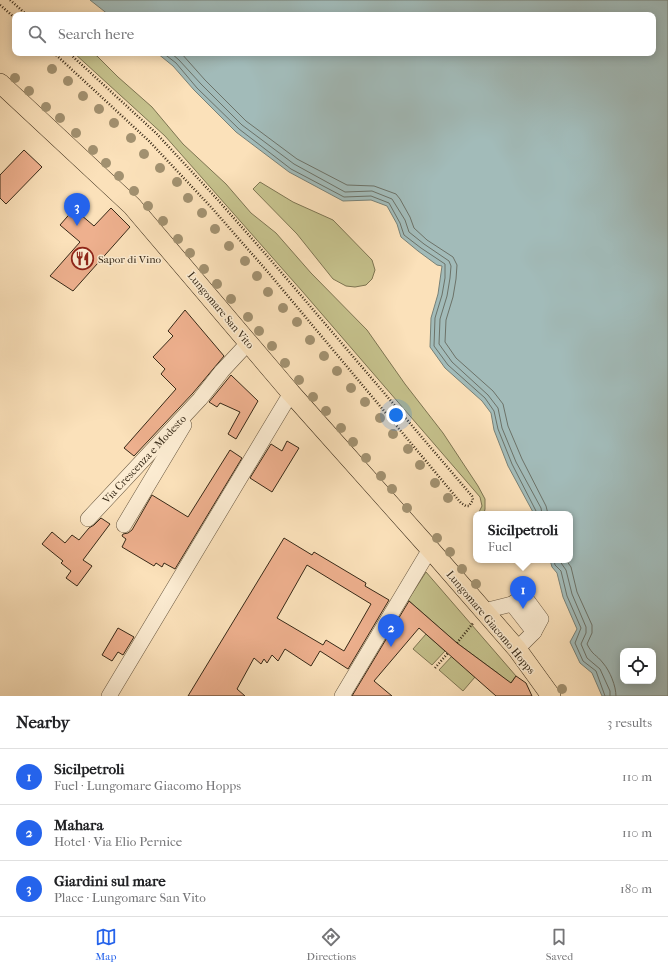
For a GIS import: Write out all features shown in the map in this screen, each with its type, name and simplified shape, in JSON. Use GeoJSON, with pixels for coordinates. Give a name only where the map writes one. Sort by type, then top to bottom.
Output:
{"type":"FeatureCollection","features":[{"type":"Feature","properties":{"kind":"main road","name":"Lungomare San Vito"},"geometry":{"type":"LineString","coordinates":[[0,84],[132,206],[291,393],[430,549]]}},
{"type":"Feature","properties":{"kind":"main road","name":"Lungomare Giacomo Hopps"},"geometry":{"type":"LineString","coordinates":[[430,549],[517,649],[551,696]]}},
{"type":"Feature","properties":{"kind":"street","name":"Via Crescenza e Modesto"},"geometry":{"type":"LineString","coordinates":[[88,519],[200,399],[222,371],[248,343]]}},
{"type":"Feature","properties":{"kind":"street"},"geometry":{"type":"LineString","coordinates":[[109,696],[291,393]]}},
{"type":"Feature","properties":{"kind":"street","name":"Via Crescenza e Modesto"},"geometry":{"type":"LineString","coordinates":[[124,525],[200,399]]}},
{"type":"Feature","properties":{"kind":"street"},"geometry":{"type":"LineString","coordinates":[[342,696],[430,549]]}},
{"type":"Feature","properties":{"kind":"street"},"geometry":{"type":"LineString","coordinates":[[484,611],[512,604],[524,596],[540,619],[534,632],[517,649]]}},
{"type":"Feature","properties":{"kind":"path"},"geometry":{"type":"LineString","coordinates":[[10,0],[24,12]]}},
{"type":"Feature","properties":{"kind":"path"},"geometry":{"type":"LineString","coordinates":[[0,5],[12,15]]}},
{"type":"Feature","properties":{"kind":"path"},"geometry":{"type":"LineString","coordinates":[[57,56],[149,140],[211,207],[267,271],[461,503],[466,506],[470,506],[473,500],[472,496],[218,200],[156,133],[72,56]]}},
{"type":"Feature","properties":{"kind":"path"},"geometry":{"type":"LineString","coordinates":[[457,643],[484,611]]}},
{"type":"Feature","properties":{"kind":"path"},"geometry":{"type":"LineString","coordinates":[[436,668],[448,653]]}},
{"type":"Feature","properties":{"kind":"shaded area"},"geometry":{"type":"Polygon","coordinates":[[[77,56],[97,56],[152,107],[183,144],[226,184],[251,213],[276,233],[311,273],[367,330],[405,384],[443,433],[478,486],[485,499],[485,511],[480,511],[482,506],[480,497],[302,291],[165,136],[77,56]]]}},
{"type":"Feature","properties":{"kind":"shaded area"},"geometry":{"type":"Polygon","coordinates":[[[260,182],[293,202],[333,220],[372,260],[375,270],[372,279],[366,285],[355,287],[346,286],[333,279],[297,234],[253,189],[260,182]]]}},
{"type":"Feature","properties":{"kind":"shaded area"},"geometry":{"type":"Polygon","coordinates":[[[426,572],[516,676],[510,684],[457,643],[408,600],[426,572]]]}},
{"type":"Feature","properties":{"kind":"shaded area"},"geometry":{"type":"Polygon","coordinates":[[[426,634],[445,651],[432,665],[413,649],[426,634]]]}},
{"type":"Feature","properties":{"kind":"shaded area"},"geometry":{"type":"Polygon","coordinates":[[[452,656],[475,677],[463,691],[439,670],[452,656]]]}},
{"type":"Feature","properties":{"kind":"water"},"geometry":{"type":"Polygon","coordinates":[[[90,0],[668,0],[668,696],[602,696],[592,673],[580,663],[570,642],[577,629],[563,597],[557,573],[551,563],[573,563],[573,511],[532,511],[508,466],[494,430],[491,413],[482,401],[445,368],[430,347],[431,318],[438,294],[442,266],[437,265],[401,237],[397,224],[387,206],[371,200],[343,201],[289,172],[236,132],[194,90],[173,66],[161,56],[656,56],[656,12],[105,12],[90,0]]]}},
{"type":"Feature","properties":{"kind":"building"},"geometry":{"type":"Polygon","coordinates":[[[24,150],[42,167],[6,204],[0,198],[0,175],[24,150]]]}},
{"type":"Feature","properties":{"kind":"building","name":"Sapor di Vino"},"geometry":{"type":"Polygon","coordinates":[[[111,208],[130,227],[73,291],[50,276],[80,242],[60,225],[74,209],[94,226],[111,208]]]}},
{"type":"Feature","properties":{"kind":"building"},"geometry":{"type":"Polygon","coordinates":[[[185,310],[224,356],[193,393],[134,456],[124,448],[176,389],[161,374],[165,369],[153,357],[173,336],[168,331],[185,310]]]}},
{"type":"Feature","properties":{"kind":"building"},"geometry":{"type":"Polygon","coordinates":[[[231,375],[258,401],[236,439],[228,434],[240,412],[220,403],[217,407],[209,402],[231,375]]]}},
{"type":"Feature","properties":{"kind":"building"},"geometry":{"type":"Polygon","coordinates":[[[287,441],[299,448],[272,492],[250,478],[271,444],[282,451],[287,441]]]}},
{"type":"Feature","properties":{"kind":"building"},"geometry":{"type":"Polygon","coordinates":[[[230,450],[242,458],[175,569],[164,563],[162,567],[156,563],[154,566],[122,547],[126,539],[122,536],[123,534],[132,530],[152,495],[188,517],[230,450]]]}},
{"type":"Feature","properties":{"kind":"building"},"geometry":{"type":"Polygon","coordinates":[[[101,518],[110,524],[83,560],[92,566],[77,586],[66,578],[71,571],[61,563],[63,561],[42,544],[52,532],[65,543],[72,535],[79,540],[89,528],[101,518]]]}},
{"type":"Feature","properties":{"kind":"building"},"geometry":{"type":"Polygon","coordinates":[[[284,538],[312,555],[314,552],[366,583],[365,586],[389,600],[348,669],[320,651],[311,666],[285,649],[278,661],[272,655],[267,663],[264,659],[261,664],[254,658],[237,689],[245,696],[188,696],[284,538]],[[307,565],[277,618],[323,645],[326,640],[344,651],[371,604],[307,565]]]}},
{"type":"Feature","properties":{"kind":"building"},"geometry":{"type":"Polygon","coordinates":[[[409,601],[457,643],[511,683],[516,676],[526,683],[532,696],[496,696],[419,628],[374,681],[392,696],[352,696],[409,601]]]}},
{"type":"Feature","properties":{"kind":"building"},"geometry":{"type":"Polygon","coordinates":[[[118,628],[134,637],[123,655],[118,652],[112,661],[102,655],[118,628]]]}},
{"type":"Feature","properties":{"kind":"place","name":"Giardini sul mare"},"geometry":{"type":"Point","coordinates":[77,226]}},
{"type":"Feature","properties":{"kind":"place","name":"Sapor di Vino"},"geometry":{"type":"Point","coordinates":[83,259]}},
{"type":"Feature","properties":{"kind":"place","name":"Sicilpetroli"},"geometry":{"type":"Point","coordinates":[523,609]}},
{"type":"Feature","properties":{"kind":"place","name":"Mahara"},"geometry":{"type":"Point","coordinates":[391,647]}}]}
